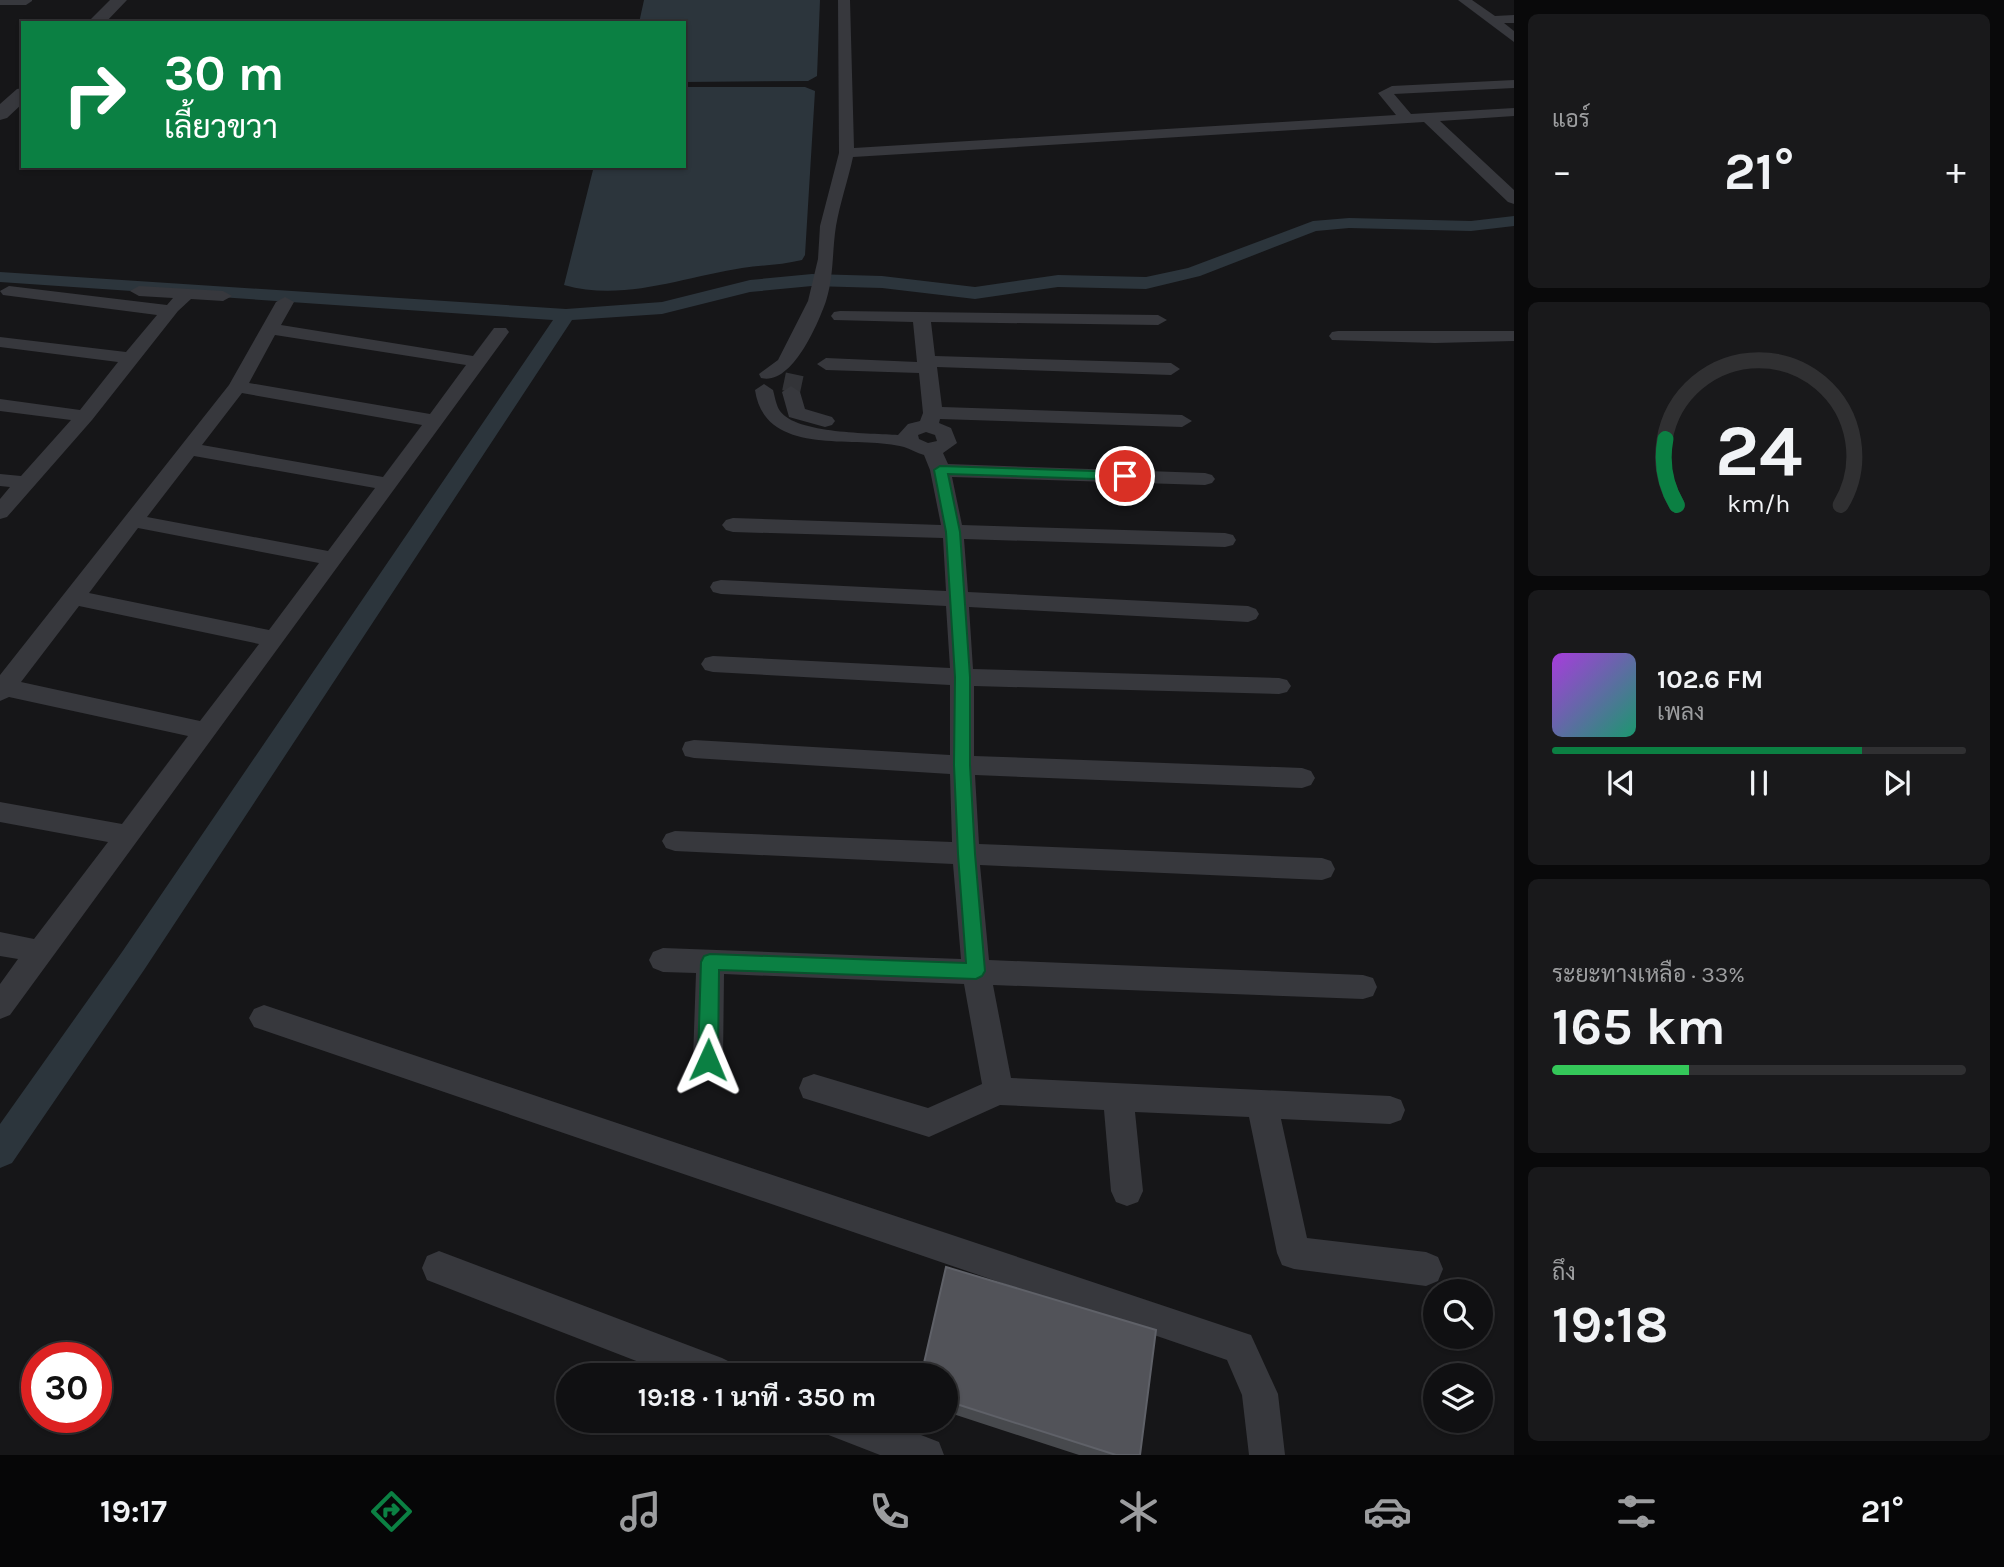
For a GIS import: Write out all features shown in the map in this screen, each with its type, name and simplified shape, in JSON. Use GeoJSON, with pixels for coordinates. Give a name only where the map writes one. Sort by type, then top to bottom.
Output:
{"type":"FeatureCollection","features":[{"type":"Feature","properties":{"kind":"street"},"geometry":{"type":"LineString","coordinates":[[97,21],[119,0]]}},
{"type":"Feature","properties":{"kind":"street"},"geometry":{"type":"LineString","coordinates":[[845,0],[847,153],[828,226],[826,259],[817,300],[790,376],[796,413],[813,420],[926,439],[1205,479]]}},
{"type":"Feature","properties":{"kind":"street"},"geometry":{"type":"LineString","coordinates":[[1464,0],[1514,38]]}},
{"type":"Feature","properties":{"kind":"street"},"geometry":{"type":"LineString","coordinates":[[0,1],[26,1]]}},
{"type":"Feature","properties":{"kind":"street"},"geometry":{"type":"LineString","coordinates":[[1492,20],[1514,19]]}},
{"type":"Feature","properties":{"kind":"street"},"geometry":{"type":"LineString","coordinates":[[1407,118],[1385,93],[1392,90],[1514,84]]}},
{"type":"Feature","properties":{"kind":"street"},"geometry":{"type":"LineString","coordinates":[[0,114],[21,95]]}},
{"type":"Feature","properties":{"kind":"street"},"geometry":{"type":"LineString","coordinates":[[847,153],[1514,112]]}},
{"type":"Feature","properties":{"kind":"street"},"geometry":{"type":"LineString","coordinates":[[1427,117],[1514,199]]}},
{"type":"Feature","properties":{"kind":"street"},"geometry":{"type":"LineString","coordinates":[[169,310],[10,287],[223,296]]}},
{"type":"Feature","properties":{"kind":"street"},"geometry":{"type":"LineString","coordinates":[[0,512],[85,416],[169,310],[187,294]]}},
{"type":"Feature","properties":{"kind":"street"},"geometry":{"type":"LineString","coordinates":[[205,731],[2,690],[237,387],[285,302]]}},
{"type":"Feature","properties":{"kind":"street"},"geometry":{"type":"LineString","coordinates":[[840,316],[1158,320]]}},
{"type":"Feature","properties":{"kind":"street"},"geometry":{"type":"LineString","coordinates":[[921,316],[927,365],[926,439],[953,532],[962,677],[966,854],[976,971],[998,1091]]}},
{"type":"Feature","properties":{"kind":"street"},"geometry":{"type":"LineString","coordinates":[[271,329],[479,362]]}},
{"type":"Feature","properties":{"kind":"street"},"geometry":{"type":"LineString","coordinates":[[0,1006],[275,639],[500,332]]}},
{"type":"Feature","properties":{"kind":"street"},"geometry":{"type":"LineString","coordinates":[[1338,336],[1514,336]]}},
{"type":"Feature","properties":{"kind":"street"},"geometry":{"type":"LineString","coordinates":[[0,342],[130,358]]}},
{"type":"Feature","properties":{"kind":"street"},"geometry":{"type":"LineString","coordinates":[[825,365],[1171,369]]}},
{"type":"Feature","properties":{"kind":"street"},"geometry":{"type":"LineString","coordinates":[[790,376],[766,382],[766,408],[783,424],[817,432],[926,439],[1182,421]]}},
{"type":"Feature","properties":{"kind":"street"},"geometry":{"type":"LineString","coordinates":[[237,387],[435,421]]}},
{"type":"Feature","properties":{"kind":"street"},"geometry":{"type":"LineString","coordinates":[[0,405],[85,416]]}},
{"type":"Feature","properties":{"kind":"street"},"geometry":{"type":"LineString","coordinates":[[190,449],[388,484]]}},
{"type":"Feature","properties":{"kind":"street"},"geometry":{"type":"LineString","coordinates":[[0,480],[25,483]]}},
{"type":"Feature","properties":{"kind":"street"},"geometry":{"type":"LineString","coordinates":[[135,521],[333,559]]}},
{"type":"Feature","properties":{"kind":"street"},"geometry":{"type":"LineString","coordinates":[[733,525],[1224,540]]}},
{"type":"Feature","properties":{"kind":"street"},"geometry":{"type":"LineString","coordinates":[[721,587],[1248,614]]}},
{"type":"Feature","properties":{"kind":"street"},"geometry":{"type":"LineString","coordinates":[[75,598],[275,639]]}},
{"type":"Feature","properties":{"kind":"street"},"geometry":{"type":"LineString","coordinates":[[713,664],[962,677],[1279,686]]}},
{"type":"Feature","properties":{"kind":"street"},"geometry":{"type":"LineString","coordinates":[[694,749],[962,765],[1302,778]]}},
{"type":"Feature","properties":{"kind":"street"},"geometry":{"type":"LineString","coordinates":[[0,812],[127,835]]}},
{"type":"Feature","properties":{"kind":"street"},"geometry":{"type":"LineString","coordinates":[[675,841],[1322,869]]}},
{"type":"Feature","properties":{"kind":"street"},"geometry":{"type":"LineString","coordinates":[[0,944],[40,952]]}},
{"type":"Feature","properties":{"kind":"street"},"geometry":{"type":"LineString","coordinates":[[663,960],[1363,987]]}},
{"type":"Feature","properties":{"kind":"street"},"geometry":{"type":"LineString","coordinates":[[708,1060],[710,962]]}},
{"type":"Feature","properties":{"kind":"street"},"geometry":{"type":"LineString","coordinates":[[264,1018],[1239,1347],[1260,1394],[1267,1455]]}},
{"type":"Feature","properties":{"kind":"street"},"geometry":{"type":"LineString","coordinates":[[814,1088],[929,1123],[998,1091],[1390,1110]]}},
{"type":"Feature","properties":{"kind":"street"},"geometry":{"type":"LineString","coordinates":[[1118,1097],[1127,1191]]}},
{"type":"Feature","properties":{"kind":"street"},"geometry":{"type":"LineString","coordinates":[[1262,1104],[1294,1253],[1426,1269]]}},
{"type":"Feature","properties":{"kind":"street"},"geometry":{"type":"LineString","coordinates":[[439,1268],[688,1363]]}},
{"type":"Feature","properties":{"kind":"street"},"geometry":{"type":"LineString","coordinates":[[870,1433],[926,1455]]}},
{"type":"Feature","properties":{"kind":"shaded area"},"geometry":{"type":"Polygon","coordinates":[[[644,0],[820,0],[817,76],[808,81],[686,82],[686,21],[639,21],[644,0]]]}},
{"type":"Feature","properties":{"kind":"shaded area"},"geometry":{"type":"Polygon","coordinates":[[[686,87],[805,87],[815,91],[805,255],[802,260],[742,268],[631,289],[586,290],[564,285],[593,168],[686,168],[686,87]]]}},
{"type":"Feature","properties":{"kind":"building"},"geometry":{"type":"Polygon","coordinates":[[[946,1267],[1156,1330],[1140,1455],[1116,1455],[958,1405],[958,1363],[924,1363],[946,1267]]]}},
{"type":"Feature","properties":{"kind":"waterway"},"geometry":{"type":"LineString","coordinates":[[566,315],[662,308],[750,286],[812,280],[882,282],[975,293],[1058,281],[1146,283],[1194,272],[1313,226],[1349,223],[1471,226],[1514,221]]}},
{"type":"Feature","properties":{"kind":"waterway"},"geometry":{"type":"LineString","coordinates":[[0,277],[566,315]]}},
{"type":"Feature","properties":{"kind":"waterway"},"geometry":{"type":"LineString","coordinates":[[0,1152],[133,961],[566,315]]}},
{"type":"Feature","properties":{"kind":"tunnel"},"geometry":{"type":"LineString","coordinates":[[791,392],[795,373]]}},
{"type":"Feature","properties":{"kind":"route"},"geometry":{"type":"LineString","coordinates":[[708,1060],[710,962],[976,971],[966,854],[962,677],[953,532],[940,470],[1125,476]]}}]}
